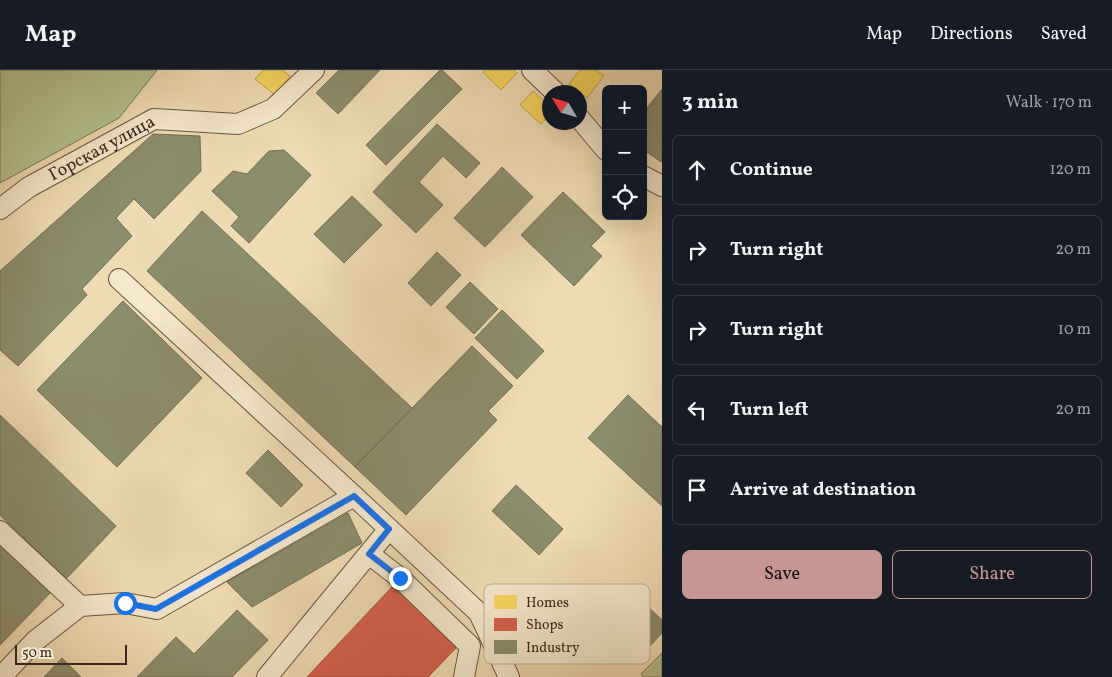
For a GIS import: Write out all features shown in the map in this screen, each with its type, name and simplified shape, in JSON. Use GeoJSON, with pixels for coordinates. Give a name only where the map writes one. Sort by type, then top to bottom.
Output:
{"type":"FeatureCollection","features":[{"type":"Feature","properties":{"kind":"street","name":"Горская улица"},"geometry":{"type":"LineString","coordinates":[[0,209],[30,187],[154,119],[238,124],[273,109],[314,70]]}},
{"type":"Feature","properties":{"kind":"street"},"geometry":{"type":"LineString","coordinates":[[532,70],[548,85]]}},
{"type":"Feature","properties":{"kind":"street"},"geometry":{"type":"LineString","coordinates":[[587,127],[602,145]]}},
{"type":"Feature","properties":{"kind":"street"},"geometry":{"type":"LineString","coordinates":[[647,178],[662,186]]}},
{"type":"Feature","properties":{"kind":"street"},"geometry":{"type":"LineString","coordinates":[[119,279],[478,613],[484,625]]}},
{"type":"Feature","properties":{"kind":"street"},"geometry":{"type":"LineString","coordinates":[[1,677],[35,641],[80,606],[125,603],[156,609],[354,496]]}},
{"type":"Feature","properties":{"kind":"street"},"geometry":{"type":"LineString","coordinates":[[266,677],[389,529]]}},
{"type":"Feature","properties":{"kind":"street"},"geometry":{"type":"LineString","coordinates":[[0,531],[80,606]]}},
{"type":"Feature","properties":{"kind":"street"},"geometry":{"type":"LineString","coordinates":[[369,554],[400,578],[470,646],[464,677]]}},
{"type":"Feature","properties":{"kind":"street"},"geometry":{"type":"LineString","coordinates":[[503,664],[509,677]]}},
{"type":"Feature","properties":{"kind":"green space"},"geometry":{"type":"Polygon","coordinates":[[[0,70],[157,70],[119,118],[0,183],[0,70]]]}},
{"type":"Feature","properties":{"kind":"green space"},"geometry":{"type":"Polygon","coordinates":[[[662,653],[662,677],[643,677],[641,674],[662,653]]]}},
{"type":"Feature","properties":{"kind":"building: Homes"},"geometry":{"type":"Polygon","coordinates":[[[263,70],[282,70],[290,76],[275,95],[255,79],[263,70]]]}},
{"type":"Feature","properties":{"kind":"building: Homes"},"geometry":{"type":"Polygon","coordinates":[[[485,70],[514,70],[517,73],[501,90],[483,72],[485,70]]]}},
{"type":"Feature","properties":{"kind":"building: Homes"},"geometry":{"type":"Polygon","coordinates":[[[580,70],[596,70],[604,76],[587,98],[587,85],[569,84],[580,70]]]}},
{"type":"Feature","properties":{"kind":"building: Homes"},"geometry":{"type":"Polygon","coordinates":[[[533,91],[542,99],[542,123],[541,124],[520,105],[533,91]]]}},
{"type":"Feature","properties":{"kind":"building: Shops"},"geometry":{"type":"Polygon","coordinates":[[[393,586],[457,647],[428,677],[307,677],[393,586]]]}},
{"type":"Feature","properties":{"kind":"building: Industry"},"geometry":{"type":"Polygon","coordinates":[[[339,70],[380,70],[338,114],[316,93],[339,70]]]}},
{"type":"Feature","properties":{"kind":"building: Industry"},"geometry":{"type":"Polygon","coordinates":[[[440,70],[462,89],[386,165],[366,145],[440,70]]]}},
{"type":"Feature","properties":{"kind":"building: Industry"},"geometry":{"type":"Polygon","coordinates":[[[662,89],[661,162],[647,152],[647,108],[662,89]]]}},
{"type":"Feature","properties":{"kind":"building: Industry"},"geometry":{"type":"Polygon","coordinates":[[[437,124],[480,163],[466,178],[443,156],[419,182],[443,205],[416,233],[373,192],[437,124]]]}},
{"type":"Feature","properties":{"kind":"building: Industry"},"geometry":{"type":"Polygon","coordinates":[[[153,134],[200,136],[201,171],[154,219],[134,199],[116,218],[132,236],[82,289],[87,295],[18,366],[0,350],[0,271],[153,134]]]}},
{"type":"Feature","properties":{"kind":"building: Industry"},"geometry":{"type":"Polygon","coordinates":[[[284,150],[311,175],[249,243],[231,226],[239,217],[212,191],[233,171],[247,174],[269,151],[284,150]]]}},
{"type":"Feature","properties":{"kind":"building: Industry"},"geometry":{"type":"Polygon","coordinates":[[[502,167],[533,197],[485,247],[454,218],[502,167]]]}},
{"type":"Feature","properties":{"kind":"building: Industry"},"geometry":{"type":"Polygon","coordinates":[[[563,192],[605,232],[591,246],[602,256],[574,286],[521,235],[563,192]]]}},
{"type":"Feature","properties":{"kind":"building: Industry"},"geometry":{"type":"Polygon","coordinates":[[[352,196],[382,225],[344,263],[314,234],[352,196]]]}},
{"type":"Feature","properties":{"kind":"building: Industry"},"geometry":{"type":"Polygon","coordinates":[[[202,211],[412,408],[355,467],[147,271],[202,211]]]}},
{"type":"Feature","properties":{"kind":"building: Industry"},"geometry":{"type":"Polygon","coordinates":[[[437,252],[461,275],[431,306],[408,283],[437,252]]]}},
{"type":"Feature","properties":{"kind":"building: Industry"},"geometry":{"type":"Polygon","coordinates":[[[470,282],[498,309],[474,334],[446,307],[470,282]]]}},
{"type":"Feature","properties":{"kind":"building: Industry"},"geometry":{"type":"Polygon","coordinates":[[[123,301],[202,378],[117,467],[37,390],[123,301]]]}},
{"type":"Feature","properties":{"kind":"building: Industry"},"geometry":{"type":"Polygon","coordinates":[[[502,310],[544,351],[517,379],[475,338],[502,310]]]}},
{"type":"Feature","properties":{"kind":"building: Industry"},"geometry":{"type":"Polygon","coordinates":[[[472,346],[513,386],[488,411],[497,420],[406,515],[355,467],[472,346]]]}},
{"type":"Feature","properties":{"kind":"building: Industry"},"geometry":{"type":"Polygon","coordinates":[[[628,395],[662,427],[662,506],[588,438],[628,395]]]}},
{"type":"Feature","properties":{"kind":"building: Industry"},"geometry":{"type":"Polygon","coordinates":[[[0,415],[116,526],[66,579],[0,515],[0,415]]]}},
{"type":"Feature","properties":{"kind":"building: Industry"},"geometry":{"type":"Polygon","coordinates":[[[268,450],[303,485],[281,507],[246,473],[268,450]]]}},
{"type":"Feature","properties":{"kind":"building: Industry"},"geometry":{"type":"Polygon","coordinates":[[[516,485],[563,529],[539,555],[492,511],[516,485]]]}},
{"type":"Feature","properties":{"kind":"building: Industry"},"geometry":{"type":"Polygon","coordinates":[[[348,513],[362,543],[252,607],[227,582],[348,513]]]}},
{"type":"Feature","properties":{"kind":"building: Industry"},"geometry":{"type":"Polygon","coordinates":[[[0,542],[52,591],[0,645],[0,542]]]}},
{"type":"Feature","properties":{"kind":"building: Industry"},"geometry":{"type":"Polygon","coordinates":[[[650,609],[662,620],[662,633],[650,646],[650,609]]]}},
{"type":"Feature","properties":{"kind":"building: Industry"},"geometry":{"type":"Polygon","coordinates":[[[237,610],[268,640],[232,677],[137,677],[176,637],[194,654],[237,610]]]}},
{"type":"Feature","properties":{"kind":"building: Industry"},"geometry":{"type":"Polygon","coordinates":[[[62,658],[81,677],[44,677],[62,658]]]}},
{"type":"Feature","properties":{"kind":"route"},"geometry":{"type":"LineString","coordinates":[[125,603],[156,609],[354,496],[389,529],[369,554],[400,578]]}}]}
